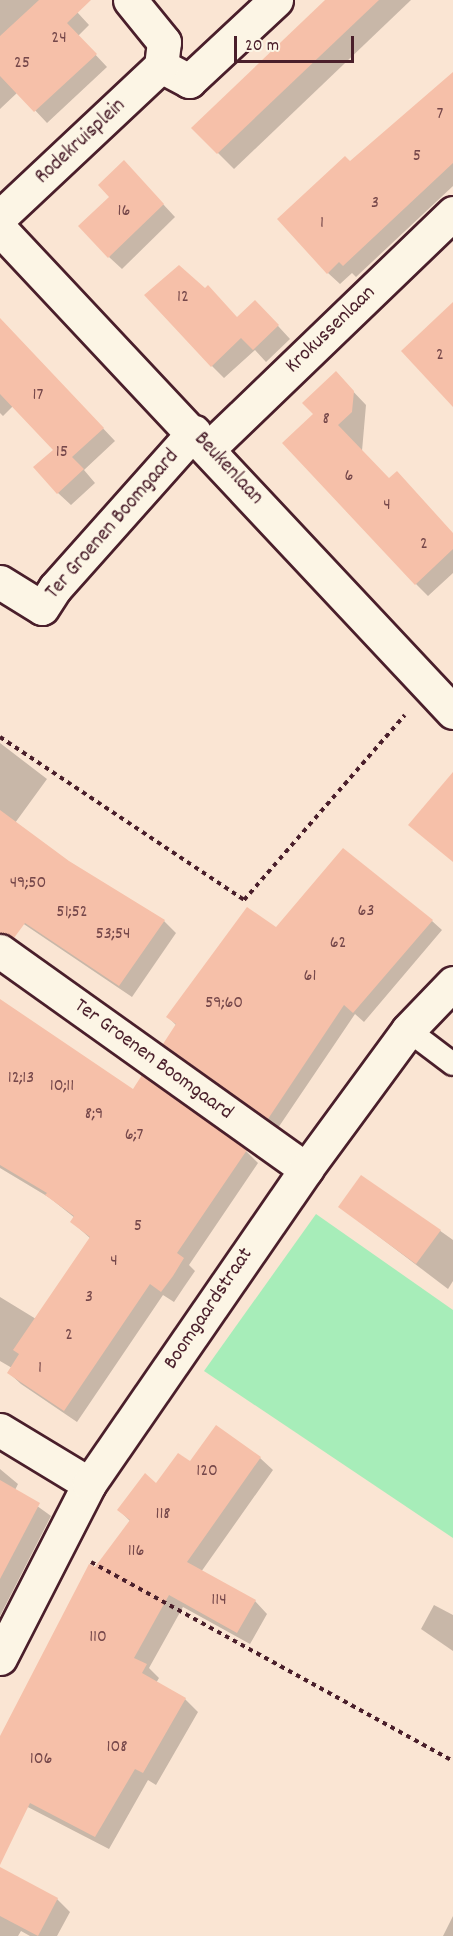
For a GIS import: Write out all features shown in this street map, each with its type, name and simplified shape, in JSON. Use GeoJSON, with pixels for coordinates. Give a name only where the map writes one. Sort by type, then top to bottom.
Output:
{"type":"FeatureCollection","features":[{"type":"Feature","properties":{"kind":"street"},"geometry":{"type":"LineString","coordinates":[[130,0],[164,42],[161,66],[189,81],[276,0]]}},
{"type":"Feature","properties":{"kind":"street","name":"Rodekruisplein"},"geometry":{"type":"LineString","coordinates":[[0,217],[161,66]]}},
{"type":"Feature","properties":{"kind":"street","name":"Krokussenlaan"},"geometry":{"type":"LineString","coordinates":[[201,440],[453,213]]}},
{"type":"Feature","properties":{"kind":"street","name":"Beukenlaan"},"geometry":{"type":"LineString","coordinates":[[0,229],[201,440],[453,712]]}},
{"type":"Feature","properties":{"kind":"street","name":"Ter Groenen Boomgaard"},"geometry":{"type":"LineString","coordinates":[[0,582],[42,608],[201,440]]}},
{"type":"Feature","properties":{"kind":"street","name":"Ter Groenen Boomgaard"},"geometry":{"type":"LineString","coordinates":[[0,951],[306,1169]]}},
{"type":"Feature","properties":{"kind":"street","name":"Boomgaardstraat"},"geometry":{"type":"LineString","coordinates":[[0,1658],[89,1484],[306,1169],[408,1030],[453,983]]}},
{"type":"Feature","properties":{"kind":"street"},"geometry":{"type":"LineString","coordinates":[[0,1430],[89,1484]]}},
{"type":"Feature","properties":{"kind":"lane"},"geometry":{"type":"LineString","coordinates":[[408,1030],[453,1064]]}},
{"type":"Feature","properties":{"kind":"path"},"geometry":{"type":"LineString","coordinates":[[0,737],[244,900],[430,687]]}},
{"type":"Feature","properties":{"kind":"path"},"geometry":{"type":"LineString","coordinates":[[58,1543],[453,1761]]}},
{"type":"Feature","properties":{"kind":"green space"},"geometry":{"type":"Polygon","coordinates":[[[316,1214],[453,1310],[453,1538],[204,1371],[316,1214]]]}},
{"type":"Feature","properties":{"kind":"building"},"geometry":{"type":"Polygon","coordinates":[[[39,0],[91,0],[67,23],[97,54],[34,112],[0,76],[0,36],[39,0]]]}},
{"type":"Feature","properties":{"kind":"building"},"geometry":{"type":"Polygon","coordinates":[[[325,0],[379,0],[217,154],[191,128],[325,0]]]}},
{"type":"Feature","properties":{"kind":"building"},"geometry":{"type":"Polygon","coordinates":[[[453,72],[453,163],[343,266],[339,262],[327,274],[277,219],[345,156],[350,161],[453,72]]]}},
{"type":"Feature","properties":{"kind":"building"},"geometry":{"type":"Polygon","coordinates":[[[124,160],[164,204],[108,258],[78,226],[109,197],[98,185],[124,160]]]}},
{"type":"Feature","properties":{"kind":"building"},"geometry":{"type":"Polygon","coordinates":[[[179,265],[205,288],[208,285],[237,317],[255,300],[279,325],[253,350],[241,338],[211,367],[144,295],[179,265]]]}},
{"type":"Feature","properties":{"kind":"building"},"geometry":{"type":"Polygon","coordinates":[[[453,302],[453,407],[401,351],[453,302]]]}},
{"type":"Feature","properties":{"kind":"building"},"geometry":{"type":"Polygon","coordinates":[[[0,318],[104,428],[72,457],[84,469],[57,494],[33,467],[53,450],[0,394],[0,318]]]}},
{"type":"Feature","properties":{"kind":"building"},"geometry":{"type":"Polygon","coordinates":[[[336,371],[354,391],[352,412],[338,425],[389,478],[397,471],[453,533],[453,549],[415,585],[282,443],[313,414],[302,403],[336,371]]]}},
{"type":"Feature","properties":{"kind":"building"},"geometry":{"type":"Polygon","coordinates":[[[453,772],[453,862],[408,825],[453,772]]]}},
{"type":"Feature","properties":{"kind":"building"},"geometry":{"type":"Polygon","coordinates":[[[0,810],[69,861],[165,920],[119,986],[25,923],[14,938],[0,933],[0,810]]]}},
{"type":"Feature","properties":{"kind":"building"},"geometry":{"type":"Polygon","coordinates":[[[343,848],[433,920],[353,1013],[344,1005],[268,1119],[163,1044],[176,1024],[166,1017],[247,907],[276,927],[343,848]]]}},
{"type":"Feature","properties":{"kind":"building"},"geometry":{"type":"Polygon","coordinates":[[[0,999],[133,1089],[142,1075],[247,1150],[177,1253],[184,1258],[173,1276],[161,1292],[150,1284],[64,1411],[7,1373],[19,1354],[13,1350],[90,1237],[70,1222],[74,1216],[45,1195],[47,1193],[0,1165],[0,999]]]}},
{"type":"Feature","properties":{"kind":"building"},"geometry":{"type":"Polygon","coordinates":[[[361,1175],[441,1230],[416,1264],[338,1207],[361,1175]]]}},
{"type":"Feature","properties":{"kind":"building"},"geometry":{"type":"Polygon","coordinates":[[[216,1425],[261,1457],[187,1562],[256,1600],[237,1633],[169,1595],[134,1658],[147,1664],[142,1673],[186,1698],[143,1773],[135,1769],[95,1837],[30,1803],[0,1865],[0,1736],[89,1564],[95,1567],[130,1520],[117,1510],[145,1473],[156,1483],[178,1453],[190,1461],[216,1425]]]}},
{"type":"Feature","properties":{"kind":"building"},"geometry":{"type":"Polygon","coordinates":[[[0,1480],[40,1503],[0,1579],[0,1480]]]}},
{"type":"Feature","properties":{"kind":"building"},"geometry":{"type":"Polygon","coordinates":[[[0,1867],[58,1898],[38,1936],[0,1916],[0,1867]]]}}]}
